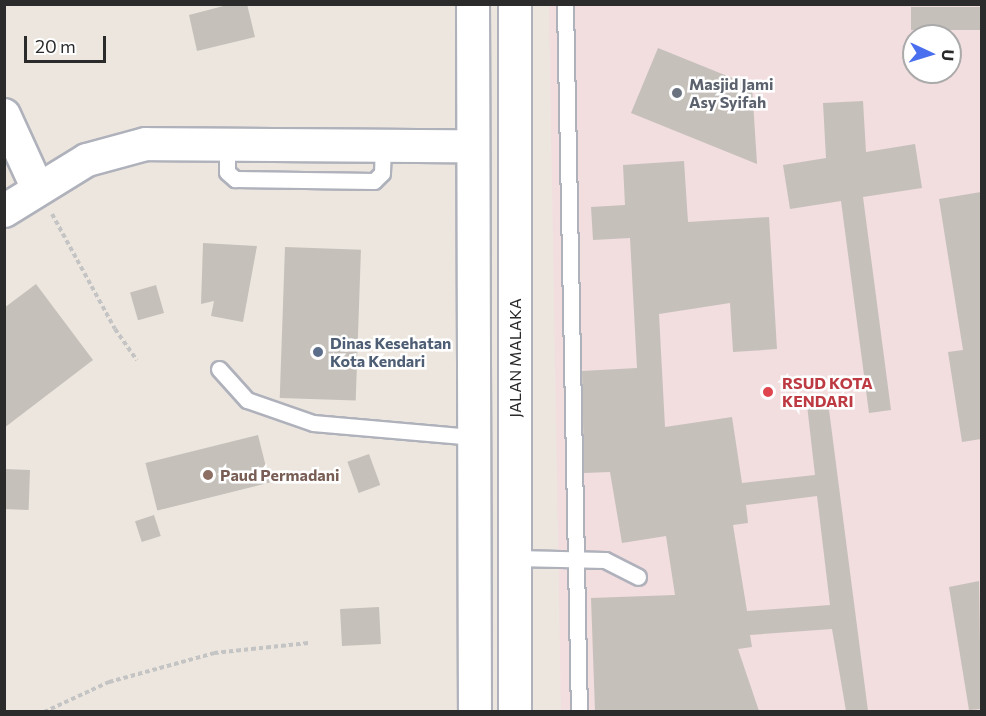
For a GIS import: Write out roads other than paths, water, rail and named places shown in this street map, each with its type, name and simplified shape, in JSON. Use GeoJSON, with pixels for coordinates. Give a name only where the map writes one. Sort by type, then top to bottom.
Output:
{"type":"FeatureCollection","features":[{"type":"Feature","properties":{"kind":"street"},"geometry":{"type":"LineString","coordinates":[[473,4],[475,711]]}},
{"type":"Feature","properties":{"kind":"street","name":"JALAN MALAKA"},"geometry":{"type":"LineString","coordinates":[[515,4],[515,711]]}},
{"type":"Feature","properties":{"kind":"street"},"geometry":{"type":"LineString","coordinates":[[4,115],[37,186]]}},
{"type":"Feature","properties":{"kind":"street"},"geometry":{"type":"LineString","coordinates":[[4,211],[37,186],[87,160],[146,144],[473,146]]}},
{"type":"Feature","properties":{"kind":"lane"},"geometry":{"type":"LineString","coordinates":[[565,4],[579,711]]}},
{"type":"Feature","properties":{"kind":"lane"},"geometry":{"type":"LineString","coordinates":[[219,369],[246,400],[313,423],[426,436],[474,436]]}},
{"type":"Feature","properties":{"kind":"lane"},"geometry":{"type":"LineString","coordinates":[[515,558],[605,560],[638,577]]}},
{"type":"Feature","properties":{"kind":"place","name":"Masjid Jami Asy Syifah"},"geometry":{"type":"Point","coordinates":[677,93]}},
{"type":"Feature","properties":{"kind":"place","name":"Dinas Kesehatan Kota Kendari"},"geometry":{"type":"Point","coordinates":[318,352]}},
{"type":"Feature","properties":{"kind":"place","name":"RSUD KOTA KENDARI"},"geometry":{"type":"Point","coordinates":[768,392]}},
{"type":"Feature","properties":{"kind":"place","name":"Paud Permadani"},"geometry":{"type":"Point","coordinates":[208,475]}}]}
